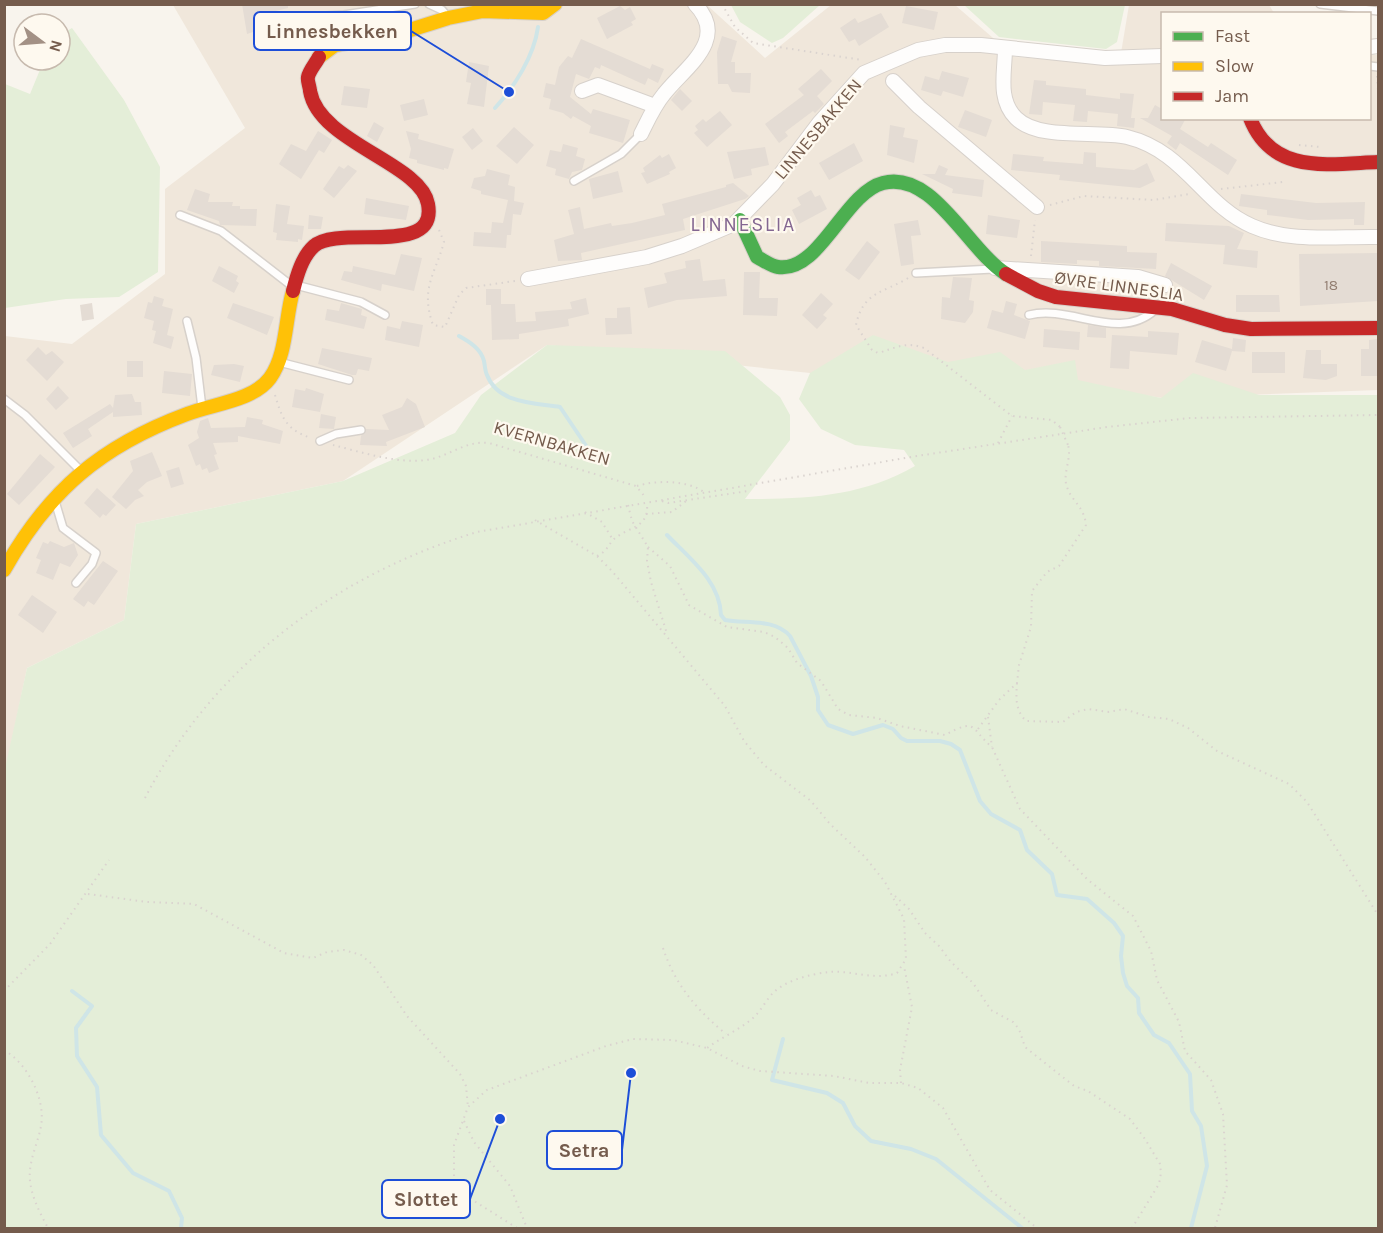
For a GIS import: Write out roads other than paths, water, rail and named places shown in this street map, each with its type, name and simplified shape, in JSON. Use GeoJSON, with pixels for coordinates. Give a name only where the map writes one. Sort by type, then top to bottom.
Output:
{"type":"FeatureCollection","features":[{"type":"Feature","properties":{"kind":"street"},"geometry":{"type":"LineString","coordinates":[[4,570],[30,528],[81,471],[123,442],[202,408],[246,394],[270,378],[279,362],[301,266],[312,247],[323,238],[334,236],[396,237],[414,234],[427,222],[430,209],[426,195],[417,184],[326,120],[312,101],[309,77],[322,53],[335,45],[394,35],[448,18],[483,11],[543,13],[555,4]]}},
{"type":"Feature","properties":{"kind":"street"},"geometry":{"type":"LineString","coordinates":[[641,134],[654,106],[698,57],[706,44],[704,17],[695,4]]}},
{"type":"Feature","properties":{"kind":"street","name":"LINNESBAKKEN"},"geometry":{"type":"LineString","coordinates":[[528,279],[646,257],[709,236],[740,220],[773,184],[848,90],[874,67],[918,50],[945,45],[1005,48],[1105,58],[1161,56]]}},
{"type":"Feature","properties":{"kind":"street"},"geometry":{"type":"LineString","coordinates":[[1005,48],[1003,92],[1007,106],[1017,119],[1029,126],[1044,130],[1111,134],[1143,143],[1177,162],[1206,192],[1240,219],[1267,232],[1289,236],[1378,237]]}},
{"type":"Feature","properties":{"kind":"street"},"geometry":{"type":"LineString","coordinates":[[893,81],[919,107],[1037,207]]}},
{"type":"Feature","properties":{"kind":"street"},"geometry":{"type":"LineString","coordinates":[[582,91],[598,85],[654,106]]}},
{"type":"Feature","properties":{"kind":"street"},"geometry":{"type":"LineString","coordinates":[[1251,120],[1255,135],[1263,145],[1286,159],[1318,162],[1378,162]]}},
{"type":"Feature","properties":{"kind":"street","name":"ØVRE LINNESLIA"},"geometry":{"type":"LineString","coordinates":[[740,220],[757,257],[778,266],[792,265],[813,252],[868,188],[885,181],[900,181],[912,184],[928,194],[995,268],[1022,284],[1065,299],[1157,308],[1248,328],[1378,328]]}},
{"type":"Feature","properties":{"kind":"street"},"geometry":{"type":"LineString","coordinates":[[995,268],[1138,277],[1165,285]]}},
{"type":"Feature","properties":{"kind":"lane"},"geometry":{"type":"LineString","coordinates":[[273,18],[344,15],[415,4]]}},
{"type":"Feature","properties":{"kind":"lane"},"geometry":{"type":"LineString","coordinates":[[429,4],[442,10],[448,18]]}},
{"type":"Feature","properties":{"kind":"lane"},"geometry":{"type":"LineString","coordinates":[[1320,4],[1378,11]]}},
{"type":"Feature","properties":{"kind":"lane"},"geometry":{"type":"LineString","coordinates":[[887,62],[893,81]]}},
{"type":"Feature","properties":{"kind":"lane"},"geometry":{"type":"LineString","coordinates":[[574,181],[621,154],[641,134]]}},
{"type":"Feature","properties":{"kind":"lane"},"geometry":{"type":"LineString","coordinates":[[180,215],[221,231],[272,273],[295,285],[361,302],[385,315]]}},
{"type":"Feature","properties":{"kind":"lane"},"geometry":{"type":"LineString","coordinates":[[916,273],[976,272],[995,268]]}},
{"type":"Feature","properties":{"kind":"lane"},"geometry":{"type":"LineString","coordinates":[[1029,315],[1050,312],[1113,324],[1142,319],[1157,308]]}},
{"type":"Feature","properties":{"kind":"lane"},"geometry":{"type":"LineString","coordinates":[[187,321],[196,358],[202,408]]}},
{"type":"Feature","properties":{"kind":"lane"},"geometry":{"type":"LineString","coordinates":[[279,362],[349,380]]}},
{"type":"Feature","properties":{"kind":"lane"},"geometry":{"type":"LineString","coordinates":[[4,399],[25,415],[81,471]]}},
{"type":"Feature","properties":{"kind":"lane"},"geometry":{"type":"LineString","coordinates":[[320,441],[336,434],[361,430]]}},
{"type":"Feature","properties":{"kind":"lane"},"geometry":{"type":"LineString","coordinates":[[55,498],[58,517],[63,528],[96,552],[92,564],[76,583]]}},
{"type":"Feature","properties":{"kind":"waterway"},"geometry":{"type":"LineString","coordinates":[[495,108],[510,90],[528,60],[538,27]]}},
{"type":"Feature","properties":{"kind":"waterway"},"geometry":{"type":"LineString","coordinates":[[459,336],[478,349],[492,385],[500,392],[508,397],[529,403],[560,407],[595,459]]}},
{"type":"Feature","properties":{"kind":"waterway"},"geometry":{"type":"LineString","coordinates":[[667,535],[709,581],[715,591],[721,615],[725,620],[768,624],[776,626],[790,636],[811,676],[818,697],[818,710],[828,725],[853,734],[883,725],[893,729],[907,741],[940,741],[960,750],[980,801],[991,814],[1020,830],[1027,850],[1052,874],[1057,895],[1087,899],[1114,923],[1123,936],[1121,956],[1123,973],[1127,986],[1138,998],[1139,1013],[1154,1035],[1169,1043],[1190,1074],[1192,1111],[1201,1126],[1207,1166],[1191,1228]]}},
{"type":"Feature","properties":{"kind":"waterway"},"geometry":{"type":"LineString","coordinates":[[72,991],[92,1006],[76,1028],[77,1056],[97,1087],[101,1135],[133,1173],[169,1191],[182,1218],[181,1228]]}},
{"type":"Feature","properties":{"kind":"waterway"},"geometry":{"type":"LineString","coordinates":[[783,1039],[772,1080],[827,1093],[843,1103],[855,1126],[871,1141],[911,1149],[936,1159],[1022,1228]]}},
{"type":"Feature","properties":{"kind":"place","name":"Linnesbekken"},"geometry":{"type":"Point","coordinates":[509,92]}},
{"type":"Feature","properties":{"kind":"place","name":"Setra"},"geometry":{"type":"Point","coordinates":[631,1073]}},
{"type":"Feature","properties":{"kind":"place","name":"Slottet"},"geometry":{"type":"Point","coordinates":[500,1119]}},
{"type":"Feature","properties":{"kind":"district","name":"LINNESLIA"},"geometry":{"type":"Point","coordinates":[743,224]}}]}
